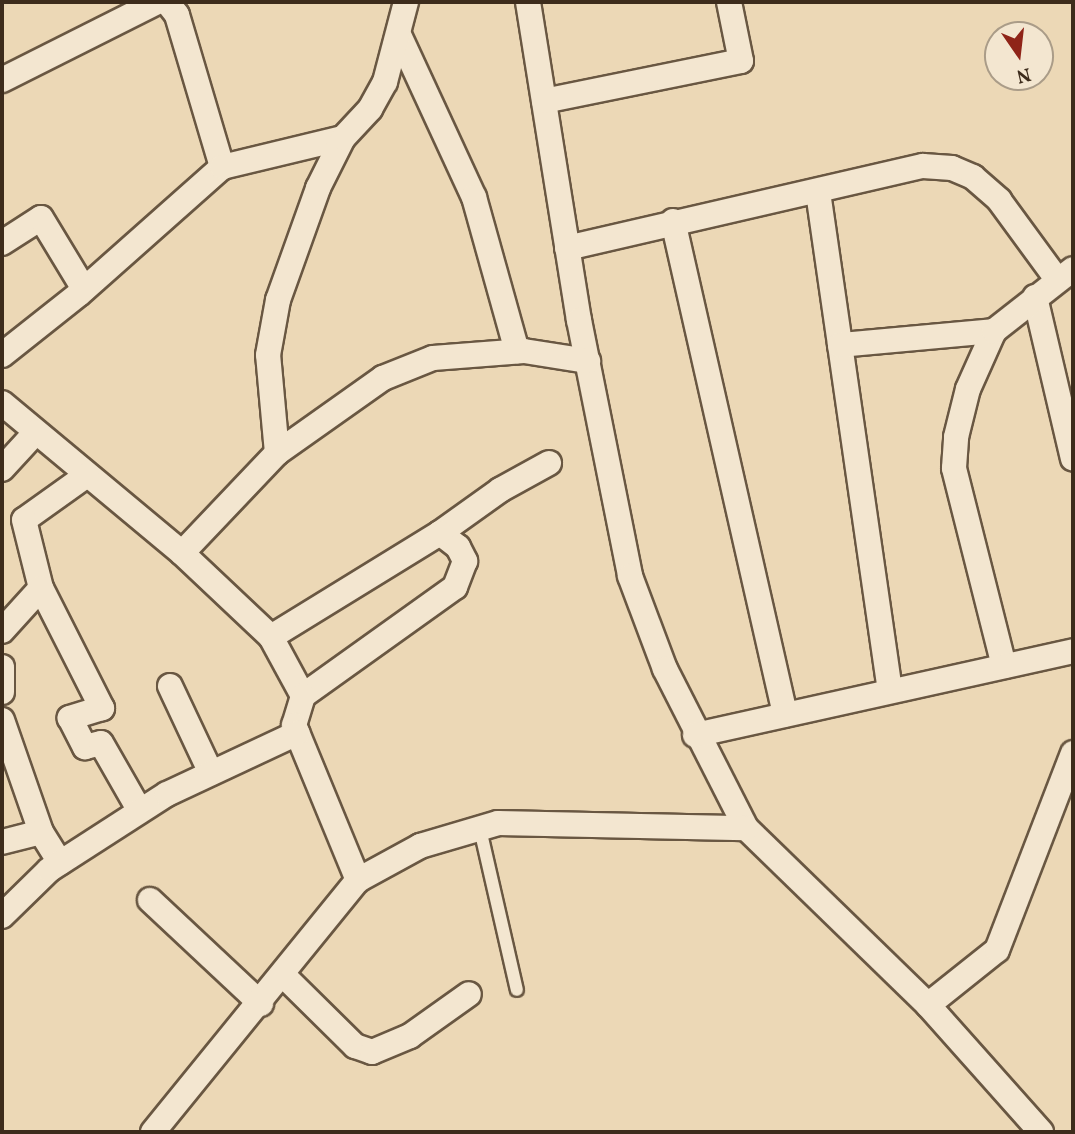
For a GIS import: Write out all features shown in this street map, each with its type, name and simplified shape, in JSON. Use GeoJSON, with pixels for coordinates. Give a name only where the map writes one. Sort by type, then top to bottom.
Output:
{"type":"FeatureCollection","features":[{"type":"Feature","properties":{"kind":"street"},"geometry":{"type":"LineString","coordinates":[[2,80],[157,2]]}},
{"type":"Feature","properties":{"kind":"street"},"geometry":{"type":"LineString","coordinates":[[167,2],[177,15],[222,167]]}},
{"type":"Feature","properties":{"kind":"street"},"geometry":{"type":"LineString","coordinates":[[276,453],[268,355],[278,300],[318,188],[344,138],[370,109],[385,82],[406,2]]}},
{"type":"Feature","properties":{"kind":"street"},"geometry":{"type":"LineString","coordinates":[[528,2],[588,361],[630,576],[695,735],[746,828],[928,1005],[1041,1132]]}},
{"type":"Feature","properties":{"kind":"street"},"geometry":{"type":"LineString","coordinates":[[544,101],[741,61],[729,2]]}},
{"type":"Feature","properties":{"kind":"street"},"geometry":{"type":"LineString","coordinates":[[399,35],[474,197],[517,351]]}},
{"type":"Feature","properties":{"kind":"street"},"geometry":{"type":"LineString","coordinates":[[2,355],[84,289],[222,167],[344,138]]}},
{"type":"Feature","properties":{"kind":"street"},"geometry":{"type":"LineString","coordinates":[[568,248],[673,221],[818,192],[923,166],[952,168],[972,177],[999,200],[1065,274],[994,331],[968,389],[956,437],[954,468],[1004,666]]}},
{"type":"Feature","properties":{"kind":"street"},"geometry":{"type":"LineString","coordinates":[[818,192],[890,691]]}},
{"type":"Feature","properties":{"kind":"street"},"geometry":{"type":"LineString","coordinates":[[2,243],[41,218],[84,289]]}},
{"type":"Feature","properties":{"kind":"street"},"geometry":{"type":"LineString","coordinates":[[673,221],[785,714]]}},
{"type":"Feature","properties":{"kind":"street"},"geometry":{"type":"LineString","coordinates":[[1035,297],[1073,458]]}},
{"type":"Feature","properties":{"kind":"street"},"geometry":{"type":"LineString","coordinates":[[840,345],[994,331]]}},
{"type":"Feature","properties":{"kind":"street"},"geometry":{"type":"LineString","coordinates":[[182,552],[276,453],[383,378],[433,358],[517,351],[588,361]]}},
{"type":"Feature","properties":{"kind":"street"},"geometry":{"type":"LineString","coordinates":[[2,403],[182,552],[271,637],[303,696]]}},
{"type":"Feature","properties":{"kind":"street"},"geometry":{"type":"LineString","coordinates":[[2,469],[36,432]]}},
{"type":"Feature","properties":{"kind":"street"},"geometry":{"type":"LineString","coordinates":[[271,637],[440,533],[500,490],[549,463]]}},
{"type":"Feature","properties":{"kind":"street"},"geometry":{"type":"LineString","coordinates":[[87,475],[24,520],[41,588],[102,708],[70,719],[85,747],[101,743],[140,811]]}},
{"type":"Feature","properties":{"kind":"street"},"geometry":{"type":"LineString","coordinates":[[358,880],[294,725],[303,696],[455,587],[465,561],[458,547],[440,533]]}},
{"type":"Feature","properties":{"kind":"street"},"geometry":{"type":"LineString","coordinates":[[2,631],[41,588]]}},
{"type":"Feature","properties":{"kind":"street"},"geometry":{"type":"LineString","coordinates":[[695,735],[1073,651]]}},
{"type":"Feature","properties":{"kind":"street"},"geometry":{"type":"LineString","coordinates":[[2,667],[2,692]]}},
{"type":"Feature","properties":{"kind":"street"},"geometry":{"type":"LineString","coordinates":[[170,686],[211,773]]}},
{"type":"Feature","properties":{"kind":"street"},"geometry":{"type":"LineString","coordinates":[[2,720],[41,832],[60,863]]}},
{"type":"Feature","properties":{"kind":"street"},"geometry":{"type":"LineString","coordinates":[[2,916],[60,863],[140,811],[211,773],[297,733]]}},
{"type":"Feature","properties":{"kind":"street"},"geometry":{"type":"LineString","coordinates":[[928,1005],[997,950],[1073,753]]}},
{"type":"Feature","properties":{"kind":"street"},"geometry":{"type":"LineString","coordinates":[[153,1132],[284,976],[358,880],[420,846],[498,824],[746,828]]}},
{"type":"Feature","properties":{"kind":"street"},"geometry":{"type":"LineString","coordinates":[[2,842],[41,832]]}},
{"type":"Feature","properties":{"kind":"street"},"geometry":{"type":"LineString","coordinates":[[150,900],[261,1004]]}},
{"type":"Feature","properties":{"kind":"street"},"geometry":{"type":"LineString","coordinates":[[284,976],[355,1046],[372,1052],[410,1036],[469,994]]}},
{"type":"Feature","properties":{"kind":"lane"},"geometry":{"type":"LineString","coordinates":[[480,829],[517,990]]}}]}
